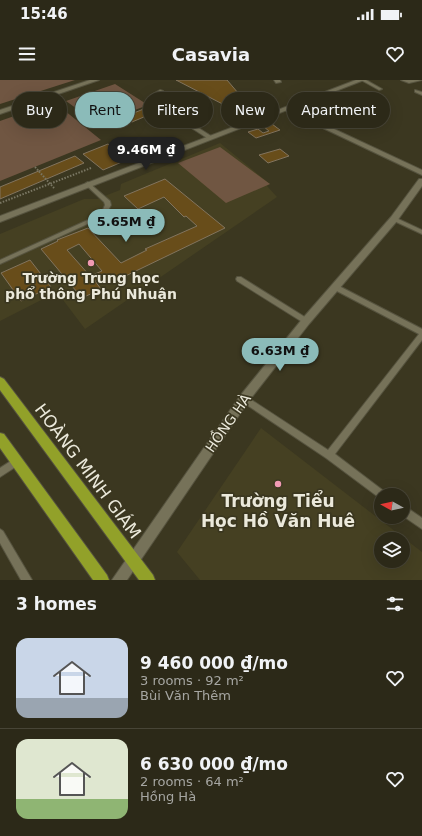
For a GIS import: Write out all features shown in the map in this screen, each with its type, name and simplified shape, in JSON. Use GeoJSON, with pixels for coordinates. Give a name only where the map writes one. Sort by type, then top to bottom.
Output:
{"type":"FeatureCollection","features":[{"type":"Feature","properties":{"kind":"main road","name":"HOÀNG MINH GIÁM"},"geometry":{"type":"LineString","coordinates":[[0,382],[148,580]]}},
{"type":"Feature","properties":{"kind":"main road"},"geometry":{"type":"LineString","coordinates":[[0,438],[102,580]]}},
{"type":"Feature","properties":{"kind":"street"},"geometry":{"type":"LineString","coordinates":[[0,112],[96,80]]}},
{"type":"Feature","properties":{"kind":"street"},"geometry":{"type":"LineString","coordinates":[[331,92],[362,80]]}},
{"type":"Feature","properties":{"kind":"street"},"geometry":{"type":"LineString","coordinates":[[0,219],[209,137],[287,109]]}},
{"type":"Feature","properties":{"kind":"street"},"geometry":{"type":"LineString","coordinates":[[328,128],[422,172]]}},
{"type":"Feature","properties":{"kind":"street","name":"HỒNG HÀ"},"geometry":{"type":"LineString","coordinates":[[119,580],[244,399],[306,321],[394,219],[422,181]]}},
{"type":"Feature","properties":{"kind":"lane"},"geometry":{"type":"LineString","coordinates":[[362,80],[380,89]]}},
{"type":"Feature","properties":{"kind":"lane"},"geometry":{"type":"LineString","coordinates":[[403,80],[409,82],[421,80]]}},
{"type":"Feature","properties":{"kind":"lane"},"geometry":{"type":"LineString","coordinates":[[161,91],[153,95],[155,102],[209,137]]}},
{"type":"Feature","properties":{"kind":"lane"},"geometry":{"type":"LineString","coordinates":[[416,91],[422,94]]}},
{"type":"Feature","properties":{"kind":"lane"},"geometry":{"type":"LineString","coordinates":[[0,262],[103,215],[108,205],[107,200],[88,184]]}},
{"type":"Feature","properties":{"kind":"lane"},"geometry":{"type":"LineString","coordinates":[[394,219],[422,232]]}},
{"type":"Feature","properties":{"kind":"lane"},"geometry":{"type":"LineString","coordinates":[[239,279],[306,321]]}},
{"type":"Feature","properties":{"kind":"lane"},"geometry":{"type":"LineString","coordinates":[[335,287],[422,332]]}},
{"type":"Feature","properties":{"kind":"lane"},"geometry":{"type":"LineString","coordinates":[[329,455],[422,335]]}},
{"type":"Feature","properties":{"kind":"lane"},"geometry":{"type":"LineString","coordinates":[[244,399],[329,455],[374,489]]}},
{"type":"Feature","properties":{"kind":"lane"},"geometry":{"type":"LineString","coordinates":[[0,473],[17,462]]}},
{"type":"Feature","properties":{"kind":"lane"},"geometry":{"type":"LineString","coordinates":[[410,515],[422,524]]}},
{"type":"Feature","properties":{"kind":"lane"},"geometry":{"type":"LineString","coordinates":[[0,534],[27,580]]}},
{"type":"Feature","properties":{"kind":"path"},"geometry":{"type":"LineString","coordinates":[[35,167],[60,195]]}},
{"type":"Feature","properties":{"kind":"path"},"geometry":{"type":"LineString","coordinates":[[0,203],[91,168]]}},
{"type":"Feature","properties":{"kind":"shaded area"},"geometry":{"type":"Polygon","coordinates":[[[0,80],[75,80],[38,92],[12,92],[12,100],[0,104],[0,80]]]}},
{"type":"Feature","properties":{"kind":"shaded area"},"geometry":{"type":"Polygon","coordinates":[[[115,84],[128,92],[92,92],[115,84]]]}},
{"type":"Feature","properties":{"kind":"shaded area"},"geometry":{"type":"Polygon","coordinates":[[[135,97],[143,102],[143,107],[135,110],[135,97]]]}},
{"type":"Feature","properties":{"kind":"shaded area"},"geometry":{"type":"Polygon","coordinates":[[[75,98],[75,107],[67,102],[75,98]]]}},
{"type":"Feature","properties":{"kind":"shaded area"},"geometry":{"type":"Polygon","coordinates":[[[67,113],[75,119],[75,128],[86,128],[101,140],[0,181],[0,121],[12,117],[12,128],[67,128],[67,113]]]}},
{"type":"Feature","properties":{"kind":"shaded area","name":"Trường Trung học phổ thông Phú Nhuận"},"geometry":{"type":"Polygon","coordinates":[[[220,143],[270,184],[267,186],[277,197],[85,329],[57,292],[0,321],[0,234],[84,199],[97,199],[120,190],[121,184],[220,143]]]}},
{"type":"Feature","properties":{"kind":"shaded area"},"geometry":{"type":"Polygon","coordinates":[[[220,147],[270,184],[226,203],[178,163],[220,147]]]}},
{"type":"Feature","properties":{"kind":"shaded area","name":"Trường Tiểu Học Hồ Văn Huê"},"geometry":{"type":"Polygon","coordinates":[[[261,428],[374,515],[374,524],[386,524],[396,532],[374,532],[374,568],[410,568],[410,543],[422,552],[422,580],[200,580],[177,552],[261,428]]]}},
{"type":"Feature","properties":{"kind":"building"},"geometry":{"type":"Polygon","coordinates":[[[176,80],[227,80],[237,92],[221,92],[221,103],[213,99],[213,92],[199,92],[176,80]]]}},
{"type":"Feature","properties":{"kind":"building"},"geometry":{"type":"Polygon","coordinates":[[[143,109],[143,117],[135,121],[135,113],[143,109]]]}},
{"type":"Feature","properties":{"kind":"building"},"geometry":{"type":"Polygon","coordinates":[[[265,128],[277,128],[280,130],[256,138],[248,132],[258,129],[263,133],[269,131],[265,128]]]}},
{"type":"Feature","properties":{"kind":"building"},"geometry":{"type":"Polygon","coordinates":[[[108,144],[129,159],[103,170],[83,154],[108,144]]]}},
{"type":"Feature","properties":{"kind":"building"},"geometry":{"type":"Polygon","coordinates":[[[280,149],[289,156],[268,163],[259,155],[280,149]]]}},
{"type":"Feature","properties":{"kind":"building"},"geometry":{"type":"Polygon","coordinates":[[[75,156],[84,163],[0,199],[0,187],[75,156]]]}},
{"type":"Feature","properties":{"kind":"building"},"geometry":{"type":"Polygon","coordinates":[[[165,179],[225,228],[113,282],[107,275],[95,281],[101,289],[82,298],[41,249],[58,241],[57,240],[88,228],[121,263],[147,250],[145,249],[197,226],[186,216],[184,217],[164,197],[138,209],[124,196],[165,179]],[[79,244],[67,250],[90,276],[102,271],[79,244]]]}},
{"type":"Feature","properties":{"kind":"building"},"geometry":{"type":"Polygon","coordinates":[[[30,260],[51,287],[21,301],[1,273],[30,260]]]}},
{"type":"Feature","properties":{"kind":"place","name":"Trường Trung học phổ thông Phú Nhuận"},"geometry":{"type":"Point","coordinates":[91,263]}},
{"type":"Feature","properties":{"kind":"place","name":"Trường Tiểu Học Hồ Văn Huê"},"geometry":{"type":"Point","coordinates":[278,484]}}]}
